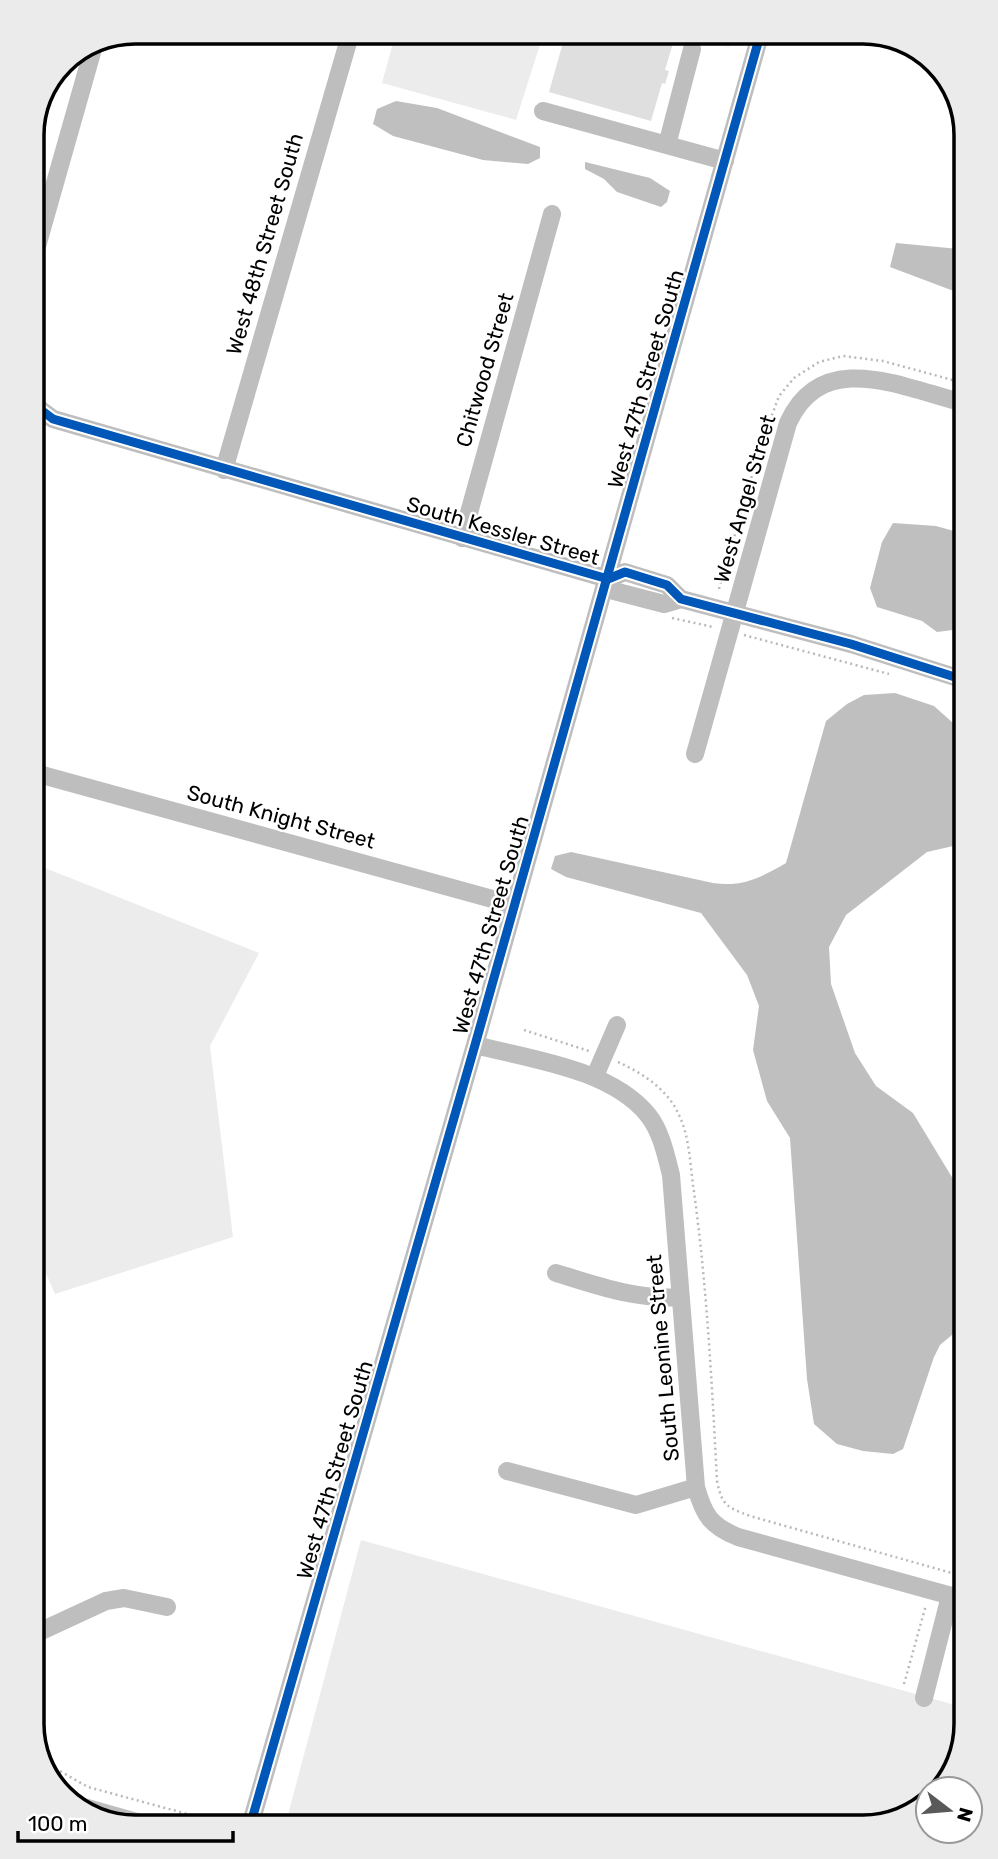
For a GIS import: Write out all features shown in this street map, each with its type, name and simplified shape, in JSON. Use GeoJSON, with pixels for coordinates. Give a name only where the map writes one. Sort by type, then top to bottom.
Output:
{"type":"FeatureCollection","features":[{"type":"Feature","properties":{"kind":"street","name":"West 48th Street South"},"geometry":{"type":"LineString","coordinates":[[224,470],[348,44]]}},
{"type":"Feature","properties":{"kind":"street","name":"West 47th Street South"},"geometry":{"type":"LineString","coordinates":[[253,1815],[608,579],[758,44]]}},
{"type":"Feature","properties":{"kind":"street"},"geometry":{"type":"LineString","coordinates":[[667,145],[692,49]]}},
{"type":"Feature","properties":{"kind":"street"},"geometry":{"type":"LineString","coordinates":[[44,222],[91,55]]}},
{"type":"Feature","properties":{"kind":"street"},"geometry":{"type":"LineString","coordinates":[[542,111],[725,161]]}},
{"type":"Feature","properties":{"kind":"street","name":"Chitwood Street"},"geometry":{"type":"LineString","coordinates":[[462,538],[552,214]]}},
{"type":"Feature","properties":{"kind":"street","name":"West Angel Street"},"geometry":{"type":"LineString","coordinates":[[695,754],[789,423],[803,399],[830,381],[846,377],[865,377],[954,400]]}},
{"type":"Feature","properties":{"kind":"street","name":"South Kessler Street"},"geometry":{"type":"LineString","coordinates":[[44,412],[53,419],[224,470],[608,579],[614,591],[664,604],[681,599],[851,644],[954,677]]}},
{"type":"Feature","properties":{"kind":"street","name":"South Knight Street"},"geometry":{"type":"LineString","coordinates":[[44,775],[514,905]]}},
{"type":"Feature","properties":{"kind":"street"},"geometry":{"type":"LineString","coordinates":[[595,1076],[617,1025]]}},
{"type":"Feature","properties":{"kind":"street","name":"South Leonine Street"},"geometry":{"type":"LineString","coordinates":[[475,1045],[595,1076],[632,1098],[650,1116],[658,1132],[671,1175],[696,1488],[702,1509],[712,1522],[723,1531],[954,1597]]}},
{"type":"Feature","properties":{"kind":"street"},"geometry":{"type":"LineString","coordinates":[[556,1273],[632,1296],[681,1297]]}},
{"type":"Feature","properties":{"kind":"street"},"geometry":{"type":"LineString","coordinates":[[507,1471],[636,1505],[696,1488]]}},
{"type":"Feature","properties":{"kind":"street"},"geometry":{"type":"LineString","coordinates":[[44,1630],[106,1601],[124,1598],[167,1607]]}},
{"type":"Feature","properties":{"kind":"street"},"geometry":{"type":"LineString","coordinates":[[924,1698],[954,1610]]}},
{"type":"Feature","properties":{"kind":"path"},"geometry":{"type":"LineString","coordinates":[[719,589],[760,448],[779,396],[794,378],[819,362],[843,356],[883,362],[954,380]]}},
{"type":"Feature","properties":{"kind":"path"},"geometry":{"type":"LineString","coordinates":[[661,616],[730,631],[897,676]]}},
{"type":"Feature","properties":{"kind":"path"},"geometry":{"type":"LineString","coordinates":[[524,1030],[631,1069],[661,1089],[678,1112],[686,1136],[701,1240],[721,1499],[729,1508],[750,1516],[954,1574]]}},
{"type":"Feature","properties":{"kind":"path"},"geometry":{"type":"LineString","coordinates":[[904,1684],[937,1569]]}},
{"type":"Feature","properties":{"kind":"path"},"geometry":{"type":"LineString","coordinates":[[56,1769],[88,1787],[190,1815]]}},
{"type":"Feature","properties":{"kind":"shaded area"},"geometry":{"type":"Polygon","coordinates":[[[393,44],[540,44],[516,120],[382,83],[393,44]]]}},
{"type":"Feature","properties":{"kind":"shaded area"},"geometry":{"type":"Polygon","coordinates":[[[396,101],[437,108],[540,147],[540,158],[528,164],[483,160],[393,136],[373,124],[377,109],[396,101]]]}},
{"type":"Feature","properties":{"kind":"shaded area"},"geometry":{"type":"Polygon","coordinates":[[[585,162],[650,178],[670,191],[667,202],[661,207],[617,192],[604,179],[585,169],[585,162]]]}},
{"type":"Feature","properties":{"kind":"shaded area"},"geometry":{"type":"Polygon","coordinates":[[[896,243],[954,249],[954,291],[890,267],[896,243]]]}},
{"type":"Feature","properties":{"kind":"shaded area"},"geometry":{"type":"Polygon","coordinates":[[[893,523],[936,526],[954,531],[954,630],[937,632],[922,621],[877,607],[870,588],[882,542],[893,523]]]}},
{"type":"Feature","properties":{"kind":"shaded area"},"geometry":{"type":"Polygon","coordinates":[[[895,693],[934,706],[954,724],[954,846],[927,852],[846,915],[829,947],[831,984],[855,1053],[876,1086],[913,1113],[954,1181],[954,1333],[940,1345],[903,1449],[893,1454],[863,1451],[837,1444],[814,1424],[807,1379],[790,1138],[767,1101],[753,1050],[759,1006],[747,975],[701,913],[566,877],[551,869],[555,856],[571,852],[713,883],[733,884],[751,880],[786,863],[826,721],[847,704],[864,695],[895,693]]]}},
{"type":"Feature","properties":{"kind":"shaded area"},"geometry":{"type":"Polygon","coordinates":[[[44,868],[259,953],[210,1046],[233,1237],[55,1294],[44,1269],[44,868]]]}},
{"type":"Feature","properties":{"kind":"shaded area"},"geometry":{"type":"Polygon","coordinates":[[[361,1540],[954,1705],[953,1742],[939,1775],[914,1775],[914,1800],[881,1814],[288,1815],[361,1540]]]}},
{"type":"Feature","properties":{"kind":"building"},"geometry":{"type":"Polygon","coordinates":[[[563,44],[673,44],[665,70],[669,71],[665,84],[662,83],[651,121],[549,92],[563,44]]]}},
{"type":"Feature","properties":{"kind":"cycle path"},"geometry":{"type":"LineString","coordinates":[[253,1815],[475,1045],[758,44]]}},
{"type":"Feature","properties":{"kind":"cycle path"},"geometry":{"type":"LineString","coordinates":[[44,412],[53,419],[608,579],[625,572],[667,585],[681,599],[851,644],[954,677]]}}]}
